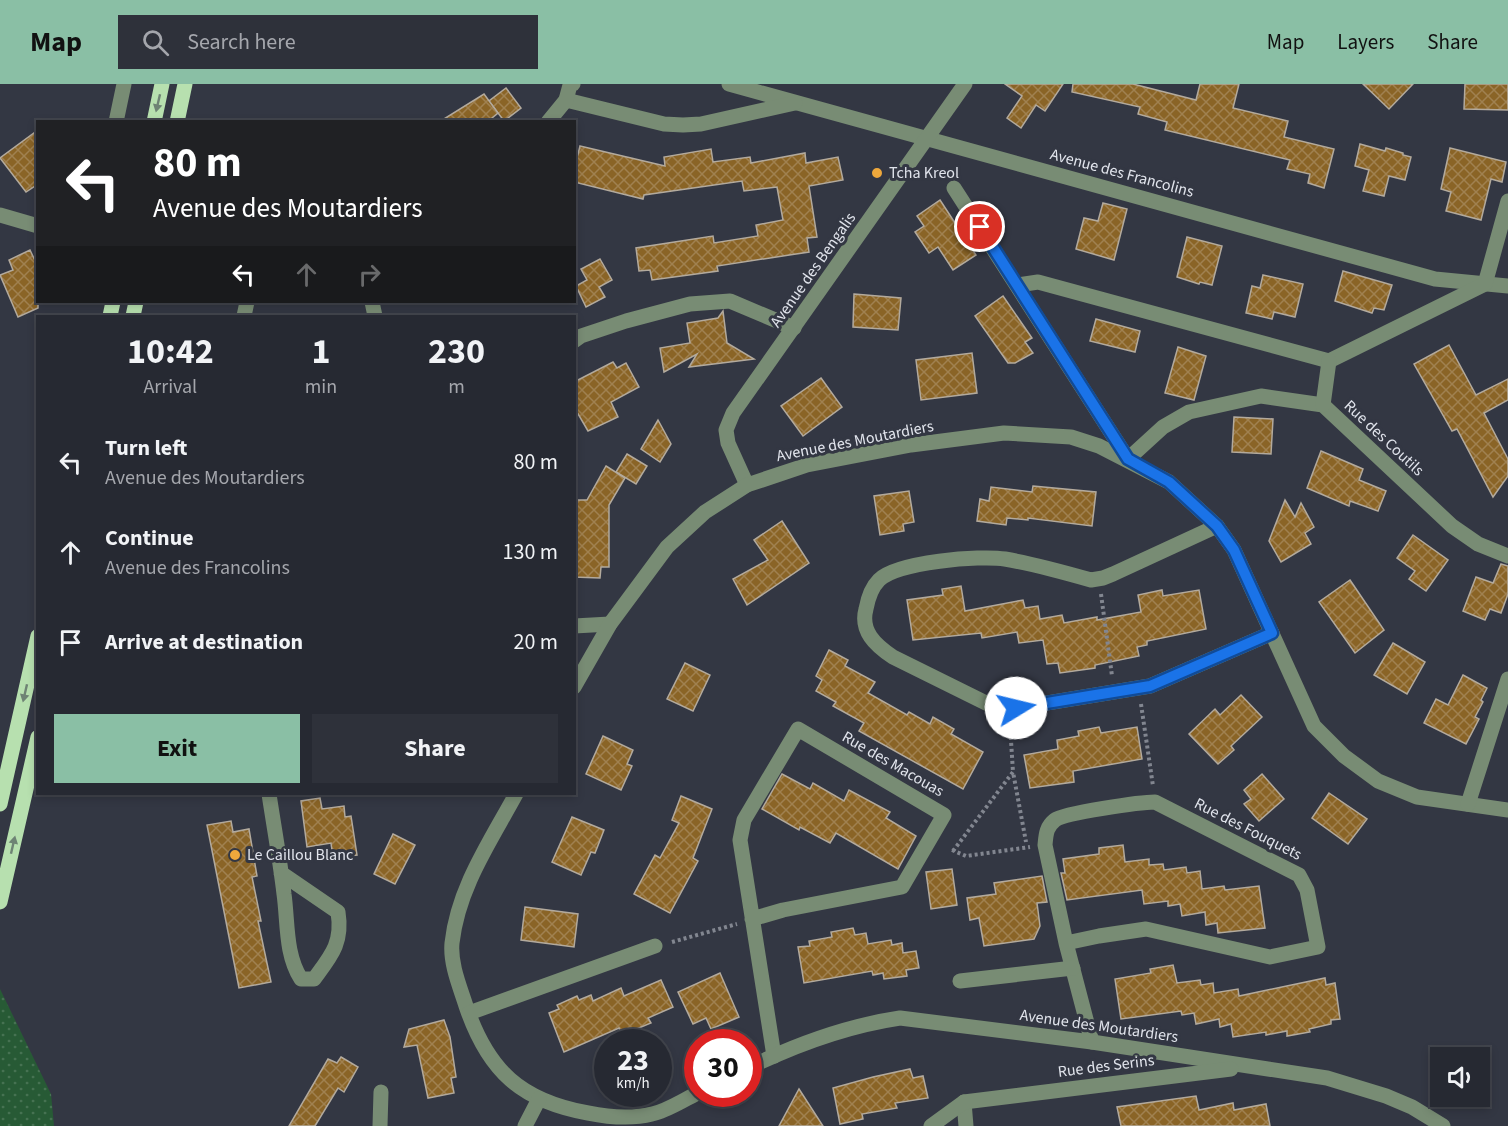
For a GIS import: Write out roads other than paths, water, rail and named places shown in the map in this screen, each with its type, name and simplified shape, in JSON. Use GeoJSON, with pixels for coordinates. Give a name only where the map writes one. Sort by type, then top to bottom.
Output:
{"type":"FeatureCollection","features":[{"type":"Feature","properties":{"kind":"main road"},"geometry":{"type":"LineString","coordinates":[[154,120],[162,84]]}},
{"type":"Feature","properties":{"kind":"main road"},"geometry":{"type":"LineString","coordinates":[[177,120],[185,84]]}},
{"type":"Feature","properties":{"kind":"main road"},"geometry":{"type":"LineString","coordinates":[[0,804],[36,645]]}},
{"type":"Feature","properties":{"kind":"main road"},"geometry":{"type":"LineString","coordinates":[[0,902],[36,746]]}},
{"type":"Feature","properties":{"kind":"street"},"geometry":{"type":"LineString","coordinates":[[116,120],[124,84]]}},
{"type":"Feature","properties":{"kind":"street"},"geometry":{"type":"LineString","coordinates":[[550,120],[566,100],[570,85],[573,84]]}},
{"type":"Feature","properties":{"kind":"street","name":"Avenue des Francolins"},"geometry":{"type":"LineString","coordinates":[[729,84],[1435,279],[1508,286]]}},
{"type":"Feature","properties":{"kind":"street","name":"Avenue des Bengalis"},"geometry":{"type":"LineString","coordinates":[[747,485],[728,443],[726,430],[733,413],[965,84]]}},
{"type":"Feature","properties":{"kind":"street"},"geometry":{"type":"LineString","coordinates":[[566,100],[664,124],[682,125],[701,124],[798,102]]}},
{"type":"Feature","properties":{"kind":"street"},"geometry":{"type":"LineString","coordinates":[[954,188],[1018,285],[1038,282],[1329,361],[1485,284],[1508,201]]}},
{"type":"Feature","properties":{"kind":"street"},"geometry":{"type":"LineString","coordinates":[[0,215],[36,225]]}},
{"type":"Feature","properties":{"kind":"street","name":"Avenue des Moutardiers"},"geometry":{"type":"LineString","coordinates":[[1018,285],[1128,459]]}},
{"type":"Feature","properties":{"kind":"street"},"geometry":{"type":"LineString","coordinates":[[576,340],[626,321],[690,304],[730,301],[794,327]]}},
{"type":"Feature","properties":{"kind":"street"},"geometry":{"type":"LineString","coordinates":[[1323,405],[1329,361]]}},
{"type":"Feature","properties":{"kind":"street","name":"Rue des Coutils"},"geometry":{"type":"LineString","coordinates":[[1128,459],[1163,427],[1189,412],[1261,396],[1323,405],[1452,526],[1478,544],[1508,556]]}},
{"type":"Feature","properties":{"kind":"street","name":"Avenue des Moutardiers"},"geometry":{"type":"LineString","coordinates":[[576,684],[610,624],[667,547],[705,512],[747,485],[807,465],[912,445],[1004,433],[1071,437],[1128,459],[1169,482],[1217,526],[1234,550],[1314,726],[1344,756],[1378,781],[1417,797],[1508,810]]}},
{"type":"Feature","properties":{"kind":"street"},"geometry":{"type":"LineString","coordinates":[[1217,526],[1099,579],[1091,580],[1005,559],[984,557],[924,563],[880,578],[869,595],[864,617],[868,635],[878,647],[893,657],[994,707],[1009,708],[1150,686],[1272,633]]}},
{"type":"Feature","properties":{"kind":"street"},"geometry":{"type":"LineString","coordinates":[[576,626],[610,624]]}},
{"type":"Feature","properties":{"kind":"street"},"geometry":{"type":"LineString","coordinates":[[1468,804],[1508,679]]}},
{"type":"Feature","properties":{"kind":"street","name":"Rue des Macouas"},"geometry":{"type":"LineString","coordinates":[[752,919],[783,909],[902,887],[944,815],[798,729],[744,820],[740,840],[752,919],[774,1056]]}},
{"type":"Feature","properties":{"kind":"street"},"geometry":{"type":"LineString","coordinates":[[269,795],[290,954],[301,979],[314,979],[334,951],[340,934],[338,912],[281,873]]}},
{"type":"Feature","properties":{"kind":"street"},"geometry":{"type":"LineString","coordinates":[[515,795],[466,887],[457,916],[452,946],[456,975],[469,1013],[486,1050],[501,1071],[516,1086],[557,1107],[604,1116],[626,1116],[653,1114],[684,1100]]}},
{"type":"Feature","properties":{"kind":"street","name":"Rue des Fouquets"},"geometry":{"type":"LineString","coordinates":[[1138,801],[1155,802],[1299,875],[1306,890],[1318,947],[1270,957],[1146,929],[1066,943],[1045,845],[1046,829],[1056,819],[1138,801]]}},
{"type":"Feature","properties":{"kind":"street"},"geometry":{"type":"LineString","coordinates":[[1066,943],[1092,1042]]}},
{"type":"Feature","properties":{"kind":"street"},"geometry":{"type":"LineString","coordinates":[[469,1013],[655,946]]}},
{"type":"Feature","properties":{"kind":"street"},"geometry":{"type":"LineString","coordinates":[[960,981],[1072,968]]}},
{"type":"Feature","properties":{"kind":"street","name":"Avenue des Moutardiers"},"geometry":{"type":"LineString","coordinates":[[762,1062],[810,1040],[900,1018],[1092,1042],[1327,1078],[1358,1086],[1412,1107],[1443,1126]]}},
{"type":"Feature","properties":{"kind":"street","name":"Rue des Serins"},"geometry":{"type":"LineString","coordinates":[[931,1126],[964,1102],[1252,1067]]}},
{"type":"Feature","properties":{"kind":"street"},"geometry":{"type":"LineString","coordinates":[[380,1126],[381,1092]]}},
{"type":"Feature","properties":{"kind":"street"},"geometry":{"type":"LineString","coordinates":[[525,1126],[539,1099]]}},
{"type":"Feature","properties":{"kind":"street"},"geometry":{"type":"LineString","coordinates":[[964,1102],[966,1126]]}},
{"type":"Feature","properties":{"kind":"place","name":"Tcha Kreol"},"geometry":{"type":"Point","coordinates":[877,173]}},
{"type":"Feature","properties":{"kind":"place","name":"Le Caillou Blanc"},"geometry":{"type":"Point","coordinates":[235,855]}}]}
